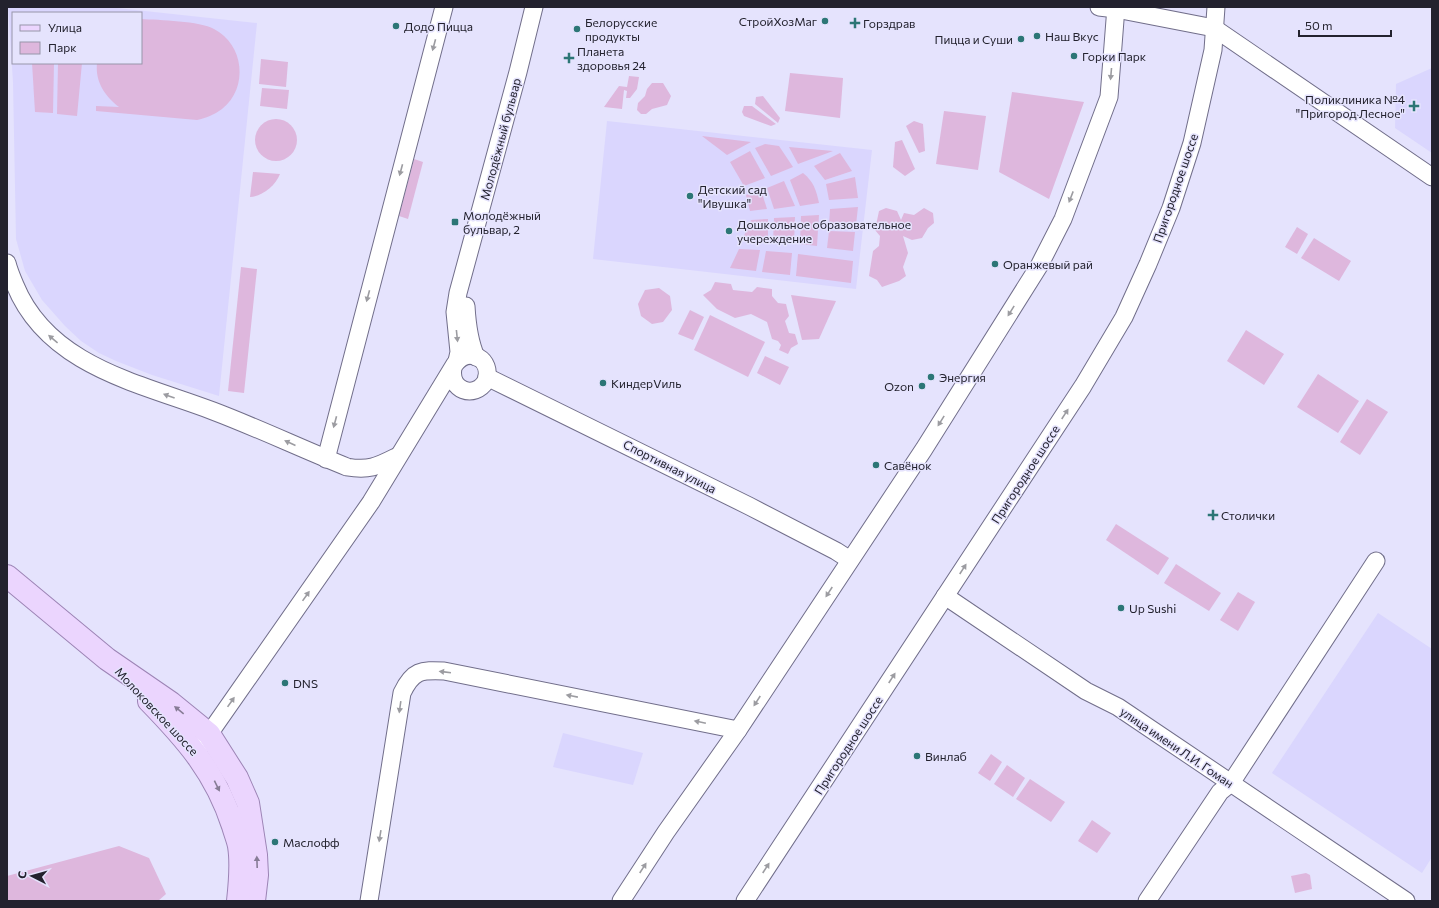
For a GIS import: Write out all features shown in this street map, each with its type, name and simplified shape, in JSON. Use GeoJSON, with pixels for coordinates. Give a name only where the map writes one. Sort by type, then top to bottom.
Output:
{"type":"FeatureCollection","features":[{"type":"Feature","properties":{"kind":"main road","name":"Молоковское шоссе"},"geometry":{"type":"LineString","coordinates":[[7,576],[107,659],[171,703],[209,734],[237,778],[248,803],[256,855],[257,875],[254,901]]}},
{"type":"Feature","properties":{"kind":"main road","name":"Молоковское шоссе"},"geometry":{"type":"LineString","coordinates":[[107,659],[166,718],[196,753],[213,778],[226,804],[239,846],[241,877],[238,901]]}},
{"type":"Feature","properties":{"kind":"street"},"geometry":{"type":"LineString","coordinates":[[326,459],[444,7]]}},
{"type":"Feature","properties":{"kind":"street","name":"Молодёжный бульвар"},"geometry":{"type":"LineString","coordinates":[[455,364],[459,352],[456,335],[455,312],[458,293],[518,72],[534,7]]}},
{"type":"Feature","properties":{"kind":"street"},"geometry":{"type":"LineString","coordinates":[[1099,7],[1116,8],[1214,28],[1432,177]]}},
{"type":"Feature","properties":{"kind":"street","name":"Пригородное шоссе"},"geometry":{"type":"LineString","coordinates":[[745,901],[1083,386],[1124,316],[1148,264],[1171,208],[1192,143],[1213,50],[1216,7]]}},
{"type":"Feature","properties":{"kind":"street"},"geometry":{"type":"LineString","coordinates":[[621,901],[666,832],[738,730],[924,449],[1039,266],[1062,219],[1109,97],[1116,8]]}},
{"type":"Feature","properties":{"kind":"street"},"geometry":{"type":"LineString","coordinates":[[7,263],[20,298],[36,322],[51,338],[94,367],[262,431],[347,467],[362,470],[378,466],[398,456]]}},
{"type":"Feature","properties":{"kind":"street","name":"Молодёжный бульвар"},"geometry":{"type":"LineString","coordinates":[[465,270],[466,321],[470,344],[476,357]]}},
{"type":"Feature","properties":{"kind":"street"},"geometry":{"type":"LineString","coordinates":[[196,753],[372,502],[398,456],[455,364],[460,358],[468,356],[476,357],[485,365],[487,369],[487,377],[484,384],[477,389],[465,390],[445,400],[417,427]]}},
{"type":"Feature","properties":{"kind":"street"},"geometry":{"type":"LineString","coordinates":[[455,364],[453,380],[458,386],[465,390]]}},
{"type":"Feature","properties":{"kind":"street","name":"Спортивная улица"},"geometry":{"type":"LineString","coordinates":[[487,377],[766,515],[836,551],[850,560]]}},
{"type":"Feature","properties":{"kind":"street"},"geometry":{"type":"LineString","coordinates":[[1147,901],[1220,792],[1231,783],[1376,561]]}},
{"type":"Feature","properties":{"kind":"street","name":"улица имени Л.И. Гоман"},"geometry":{"type":"LineString","coordinates":[[945,596],[1086,691],[1118,707],[1406,901]]}},
{"type":"Feature","properties":{"kind":"street"},"geometry":{"type":"LineString","coordinates":[[369,901],[402,693],[408,681],[416,673],[427,670],[444,671],[738,730]]}},
{"type":"Feature","properties":{"kind":"shaded area"},"geometry":{"type":"Polygon","coordinates":[[[8,7],[108,7],[257,23],[219,396],[152,375],[116,361],[99,353],[81,341],[65,326],[42,300],[25,271],[16,239],[13,82],[8,7]]]}},
{"type":"Feature","properties":{"kind":"shaded area","name":"Поликлиника №4 \"Пригород Лесное\""},"geometry":{"type":"Polygon","coordinates":[[[1432,68],[1432,153],[1395,128],[1396,84],[1432,68]]]}},
{"type":"Feature","properties":{"kind":"shaded area","name":"Дошкольное образовательное учереждение"},"geometry":{"type":"Polygon","coordinates":[[[607,121],[872,150],[856,289],[593,259],[607,121]]]}},
{"type":"Feature","properties":{"kind":"shaded area"},"geometry":{"type":"Polygon","coordinates":[[[1378,613],[1432,649],[1432,857],[1422,873],[1272,773],[1378,613]]]}},
{"type":"Feature","properties":{"kind":"shaded area"},"geometry":{"type":"Polygon","coordinates":[[[563,733],[643,753],[633,785],[553,767],[563,733]]]}},
{"type":"Feature","properties":{"kind":"green space"},"geometry":{"type":"Polygon","coordinates":[[[142,19],[179,21],[208,26],[224,36],[232,45],[237,55],[239,78],[236,90],[231,100],[222,109],[210,116],[197,120],[96,111],[96,106],[119,107],[109,98],[102,88],[99,82],[97,64],[142,64],[142,19]]]}},
{"type":"Feature","properties":{"kind":"green space"},"geometry":{"type":"Polygon","coordinates":[[[261,59],[288,62],[286,87],[259,84],[261,59]]]}},
{"type":"Feature","properties":{"kind":"green space"},"geometry":{"type":"Polygon","coordinates":[[[32,64],[54,64],[53,113],[35,112],[32,64]]]}},
{"type":"Feature","properties":{"kind":"green space"},"geometry":{"type":"Polygon","coordinates":[[[58,64],[82,64],[77,116],[57,114],[58,64]]]}},
{"type":"Feature","properties":{"kind":"green space"},"geometry":{"type":"Polygon","coordinates":[[[790,73],[843,78],[840,118],[785,111],[790,73]]]}},
{"type":"Feature","properties":{"kind":"green space"},"geometry":{"type":"Polygon","coordinates":[[[629,76],[639,77],[637,89],[630,98],[626,98],[627,91],[624,90],[622,109],[604,107],[619,86],[627,87],[629,76]]]}},
{"type":"Feature","properties":{"kind":"green space"},"geometry":{"type":"Polygon","coordinates":[[[652,83],[663,83],[671,96],[667,105],[652,109],[646,114],[641,114],[637,110],[638,103],[645,96],[647,89],[652,83]]]}},
{"type":"Feature","properties":{"kind":"green space"},"geometry":{"type":"Polygon","coordinates":[[[262,88],[289,90],[287,109],[260,106],[262,88]]]}},
{"type":"Feature","properties":{"kind":"green space"},"geometry":{"type":"Polygon","coordinates":[[[1012,92],[1084,102],[1049,199],[999,172],[1012,92]]]}},
{"type":"Feature","properties":{"kind":"green space"},"geometry":{"type":"Polygon","coordinates":[[[763,96],[780,118],[778,123],[755,104],[756,97],[763,96]]]}},
{"type":"Feature","properties":{"kind":"green space"},"geometry":{"type":"Polygon","coordinates":[[[744,106],[752,106],[776,124],[771,126],[744,116],[742,112],[744,106]]]}},
{"type":"Feature","properties":{"kind":"green space"},"geometry":{"type":"Polygon","coordinates":[[[944,111],[986,116],[978,170],[936,164],[944,111]]]}},
{"type":"Feature","properties":{"kind":"green space"},"geometry":{"type":"Polygon","coordinates":[[[272,119],[280,119],[291,125],[297,136],[297,144],[291,155],[280,161],[272,161],[261,155],[255,144],[255,136],[261,125],[272,119]]]}},
{"type":"Feature","properties":{"kind":"green space"},"geometry":{"type":"Polygon","coordinates":[[[914,121],[923,124],[925,151],[919,153],[906,126],[914,121]]]}},
{"type":"Feature","properties":{"kind":"green space"},"geometry":{"type":"Polygon","coordinates":[[[702,136],[751,142],[727,155],[702,136]]]}},
{"type":"Feature","properties":{"kind":"green space"},"geometry":{"type":"Polygon","coordinates":[[[902,140],[915,169],[905,176],[893,167],[895,142],[902,140]]]}},
{"type":"Feature","properties":{"kind":"green space"},"geometry":{"type":"Polygon","coordinates":[[[765,144],[779,146],[793,167],[771,176],[755,148],[765,144]]]}},
{"type":"Feature","properties":{"kind":"green space"},"geometry":{"type":"Polygon","coordinates":[[[789,147],[833,151],[798,164],[789,147]]]}},
{"type":"Feature","properties":{"kind":"green space"},"geometry":{"type":"Polygon","coordinates":[[[750,151],[765,178],[744,186],[730,162],[750,151]]]}},
{"type":"Feature","properties":{"kind":"green space"},"geometry":{"type":"Polygon","coordinates":[[[840,153],[852,171],[825,180],[814,166],[840,153]]]}},
{"type":"Feature","properties":{"kind":"green space"},"geometry":{"type":"Polygon","coordinates":[[[414,159],[423,162],[408,219],[399,216],[414,159]]]}},
{"type":"Feature","properties":{"kind":"green space"},"geometry":{"type":"Polygon","coordinates":[[[253,172],[280,174],[275,183],[268,190],[259,195],[250,197],[253,172]]]}},
{"type":"Feature","properties":{"kind":"green space"},"geometry":{"type":"Polygon","coordinates":[[[803,173],[814,186],[819,203],[800,206],[790,180],[803,173]]]}},
{"type":"Feature","properties":{"kind":"green space"},"geometry":{"type":"Polygon","coordinates":[[[855,177],[858,198],[829,200],[826,184],[855,177]]]}},
{"type":"Feature","properties":{"kind":"green space"},"geometry":{"type":"Polygon","coordinates":[[[784,181],[795,206],[774,209],[767,188],[784,181]]]}},
{"type":"Feature","properties":{"kind":"green space"},"geometry":{"type":"Polygon","coordinates":[[[761,190],[767,209],[750,211],[746,195],[761,190]]]}},
{"type":"Feature","properties":{"kind":"green space"},"geometry":{"type":"Polygon","coordinates":[[[858,207],[856,225],[829,225],[830,209],[858,207]]]}},
{"type":"Feature","properties":{"kind":"green space"},"geometry":{"type":"Polygon","coordinates":[[[886,208],[897,211],[901,220],[904,213],[914,215],[924,208],[933,213],[934,223],[928,228],[922,238],[912,240],[903,236],[908,253],[903,267],[906,276],[899,281],[882,287],[877,280],[869,276],[873,251],[879,246],[880,236],[875,230],[879,211],[886,208]]]}},
{"type":"Feature","properties":{"kind":"green space"},"geometry":{"type":"Polygon","coordinates":[[[819,215],[817,246],[800,244],[801,216],[819,215]]]}},
{"type":"Feature","properties":{"kind":"green space"},"geometry":{"type":"Polygon","coordinates":[[[795,217],[794,244],[773,241],[774,218],[795,217]]]}},
{"type":"Feature","properties":{"kind":"green space"},"geometry":{"type":"Polygon","coordinates":[[[768,219],[768,240],[743,238],[751,220],[768,219]]]}},
{"type":"Feature","properties":{"kind":"green space"},"geometry":{"type":"Polygon","coordinates":[[[1297,227],[1308,234],[1297,254],[1285,247],[1297,227]]]}},
{"type":"Feature","properties":{"kind":"green space"},"geometry":{"type":"Polygon","coordinates":[[[829,231],[855,232],[853,251],[827,248],[829,231]]]}},
{"type":"Feature","properties":{"kind":"green space"},"geometry":{"type":"Polygon","coordinates":[[[1314,238],[1351,261],[1339,281],[1301,258],[1314,238]]]}},
{"type":"Feature","properties":{"kind":"green space"},"geometry":{"type":"Polygon","coordinates":[[[739,249],[760,250],[756,271],[730,268],[739,249]]]}},
{"type":"Feature","properties":{"kind":"green space"},"geometry":{"type":"Polygon","coordinates":[[[766,251],[792,253],[790,275],[762,272],[766,251]]]}},
{"type":"Feature","properties":{"kind":"green space"},"geometry":{"type":"Polygon","coordinates":[[[798,254],[853,261],[851,283],[796,276],[798,254]]]}},
{"type":"Feature","properties":{"kind":"green space"},"geometry":{"type":"Polygon","coordinates":[[[241,267],[257,269],[244,393],[228,391],[241,267]]]}},
{"type":"Feature","properties":{"kind":"green space"},"geometry":{"type":"Polygon","coordinates":[[[715,282],[731,284],[733,290],[752,292],[757,287],[772,289],[772,296],[778,303],[786,304],[789,316],[785,321],[789,333],[795,334],[798,344],[791,348],[788,354],[779,350],[781,345],[778,341],[772,339],[767,322],[751,314],[735,318],[717,309],[703,295],[711,290],[715,282]]]}},
{"type":"Feature","properties":{"kind":"green space"},"geometry":{"type":"Polygon","coordinates":[[[659,288],[670,296],[672,310],[663,322],[652,324],[641,316],[638,304],[645,290],[659,288]]]}},
{"type":"Feature","properties":{"kind":"green space"},"geometry":{"type":"Polygon","coordinates":[[[791,295],[836,301],[819,339],[802,340],[791,295]]]}},
{"type":"Feature","properties":{"kind":"green space"},"geometry":{"type":"Polygon","coordinates":[[[690,310],[704,317],[693,340],[678,334],[690,310]]]}},
{"type":"Feature","properties":{"kind":"green space"},"geometry":{"type":"Polygon","coordinates":[[[710,315],[765,342],[748,377],[694,350],[710,315]]]}},
{"type":"Feature","properties":{"kind":"green space"},"geometry":{"type":"Polygon","coordinates":[[[1246,330],[1284,354],[1264,385],[1227,361],[1246,330]]]}},
{"type":"Feature","properties":{"kind":"green space"},"geometry":{"type":"Polygon","coordinates":[[[765,356],[789,367],[780,385],[757,373],[765,356]]]}},
{"type":"Feature","properties":{"kind":"green space"},"geometry":{"type":"Polygon","coordinates":[[[1318,374],[1359,401],[1338,433],[1297,407],[1318,374]]]}},
{"type":"Feature","properties":{"kind":"green space"},"geometry":{"type":"Polygon","coordinates":[[[1367,399],[1388,412],[1360,455],[1340,442],[1367,399]]]}},
{"type":"Feature","properties":{"kind":"green space"},"geometry":{"type":"Polygon","coordinates":[[[1116,524],[1169,558],[1158,575],[1106,540],[1116,524]]]}},
{"type":"Feature","properties":{"kind":"green space"},"geometry":{"type":"Polygon","coordinates":[[[1176,564],[1221,593],[1209,611],[1164,583],[1176,564]]]}},
{"type":"Feature","properties":{"kind":"green space"},"geometry":{"type":"Polygon","coordinates":[[[1238,592],[1255,602],[1238,631],[1220,620],[1238,592]]]}},
{"type":"Feature","properties":{"kind":"green space"},"geometry":{"type":"Polygon","coordinates":[[[991,754],[1002,762],[990,781],[978,773],[991,754]]]}},
{"type":"Feature","properties":{"kind":"green space"},"geometry":{"type":"Polygon","coordinates":[[[1007,765],[1025,778],[1013,797],[994,784],[1007,765]]]}},
{"type":"Feature","properties":{"kind":"green space"},"geometry":{"type":"Polygon","coordinates":[[[1030,779],[1065,802],[1051,822],[1016,799],[1030,779]]]}},
{"type":"Feature","properties":{"kind":"green space"},"geometry":{"type":"Polygon","coordinates":[[[1092,820],[1111,833],[1097,853],[1078,841],[1092,820]]]}},
{"type":"Feature","properties":{"kind":"green space"},"geometry":{"type":"Polygon","coordinates":[[[119,846],[149,858],[166,894],[158,901],[7,901],[7,876],[119,846]]]}},
{"type":"Feature","properties":{"kind":"green space"},"geometry":{"type":"Polygon","coordinates":[[[1306,873],[1310,875],[1312,889],[1295,893],[1291,876],[1306,873]]]}},
{"type":"Feature","properties":{"kind":"place","name":"СтройХозМаг"},"geometry":{"type":"Point","coordinates":[825,21]}},
{"type":"Feature","properties":{"kind":"place","name":"Горздрав"},"geometry":{"type":"Point","coordinates":[855,23]}},
{"type":"Feature","properties":{"kind":"place","name":"Додо Пицца"},"geometry":{"type":"Point","coordinates":[396,26]}},
{"type":"Feature","properties":{"kind":"place","name":"Белорусские продукты"},"geometry":{"type":"Point","coordinates":[577,29]}},
{"type":"Feature","properties":{"kind":"place","name":"Наш Вкус"},"geometry":{"type":"Point","coordinates":[1037,36]}},
{"type":"Feature","properties":{"kind":"place","name":"Пицца и Суши"},"geometry":{"type":"Point","coordinates":[1021,39]}},
{"type":"Feature","properties":{"kind":"place","name":"Горки Парк"},"geometry":{"type":"Point","coordinates":[1074,56]}},
{"type":"Feature","properties":{"kind":"place","name":"Планета здоровья 24"},"geometry":{"type":"Point","coordinates":[569,58]}},
{"type":"Feature","properties":{"kind":"place","name":"Поликлиника №4 \"Пригород Лесное\""},"geometry":{"type":"Point","coordinates":[1414,106]}},
{"type":"Feature","properties":{"kind":"place","name":"Детский сад \"Ивушка\""},"geometry":{"type":"Point","coordinates":[690,196]}},
{"type":"Feature","properties":{"kind":"place","name":"Молодёжный бульвар, 2"},"geometry":{"type":"Point","coordinates":[455,222]}},
{"type":"Feature","properties":{"kind":"place","name":"Дошкольное образовательное учереждение"},"geometry":{"type":"Point","coordinates":[729,231]}},
{"type":"Feature","properties":{"kind":"place","name":"Оранжевый рай"},"geometry":{"type":"Point","coordinates":[995,264]}},
{"type":"Feature","properties":{"kind":"place","name":"Энергия"},"geometry":{"type":"Point","coordinates":[931,377]}},
{"type":"Feature","properties":{"kind":"place","name":"КиндерVиль"},"geometry":{"type":"Point","coordinates":[603,383]}},
{"type":"Feature","properties":{"kind":"place","name":"Ozon"},"geometry":{"type":"Point","coordinates":[922,386]}},
{"type":"Feature","properties":{"kind":"place","name":"Савёнок"},"geometry":{"type":"Point","coordinates":[876,465]}},
{"type":"Feature","properties":{"kind":"place","name":"Столички"},"geometry":{"type":"Point","coordinates":[1213,515]}},
{"type":"Feature","properties":{"kind":"place","name":"Up Sushi"},"geometry":{"type":"Point","coordinates":[1121,608]}},
{"type":"Feature","properties":{"kind":"place","name":"DNS"},"geometry":{"type":"Point","coordinates":[285,683]}},
{"type":"Feature","properties":{"kind":"place","name":"Винлаб"},"geometry":{"type":"Point","coordinates":[917,756]}},
{"type":"Feature","properties":{"kind":"place","name":"Маслофф"},"geometry":{"type":"Point","coordinates":[275,842]}}]}
